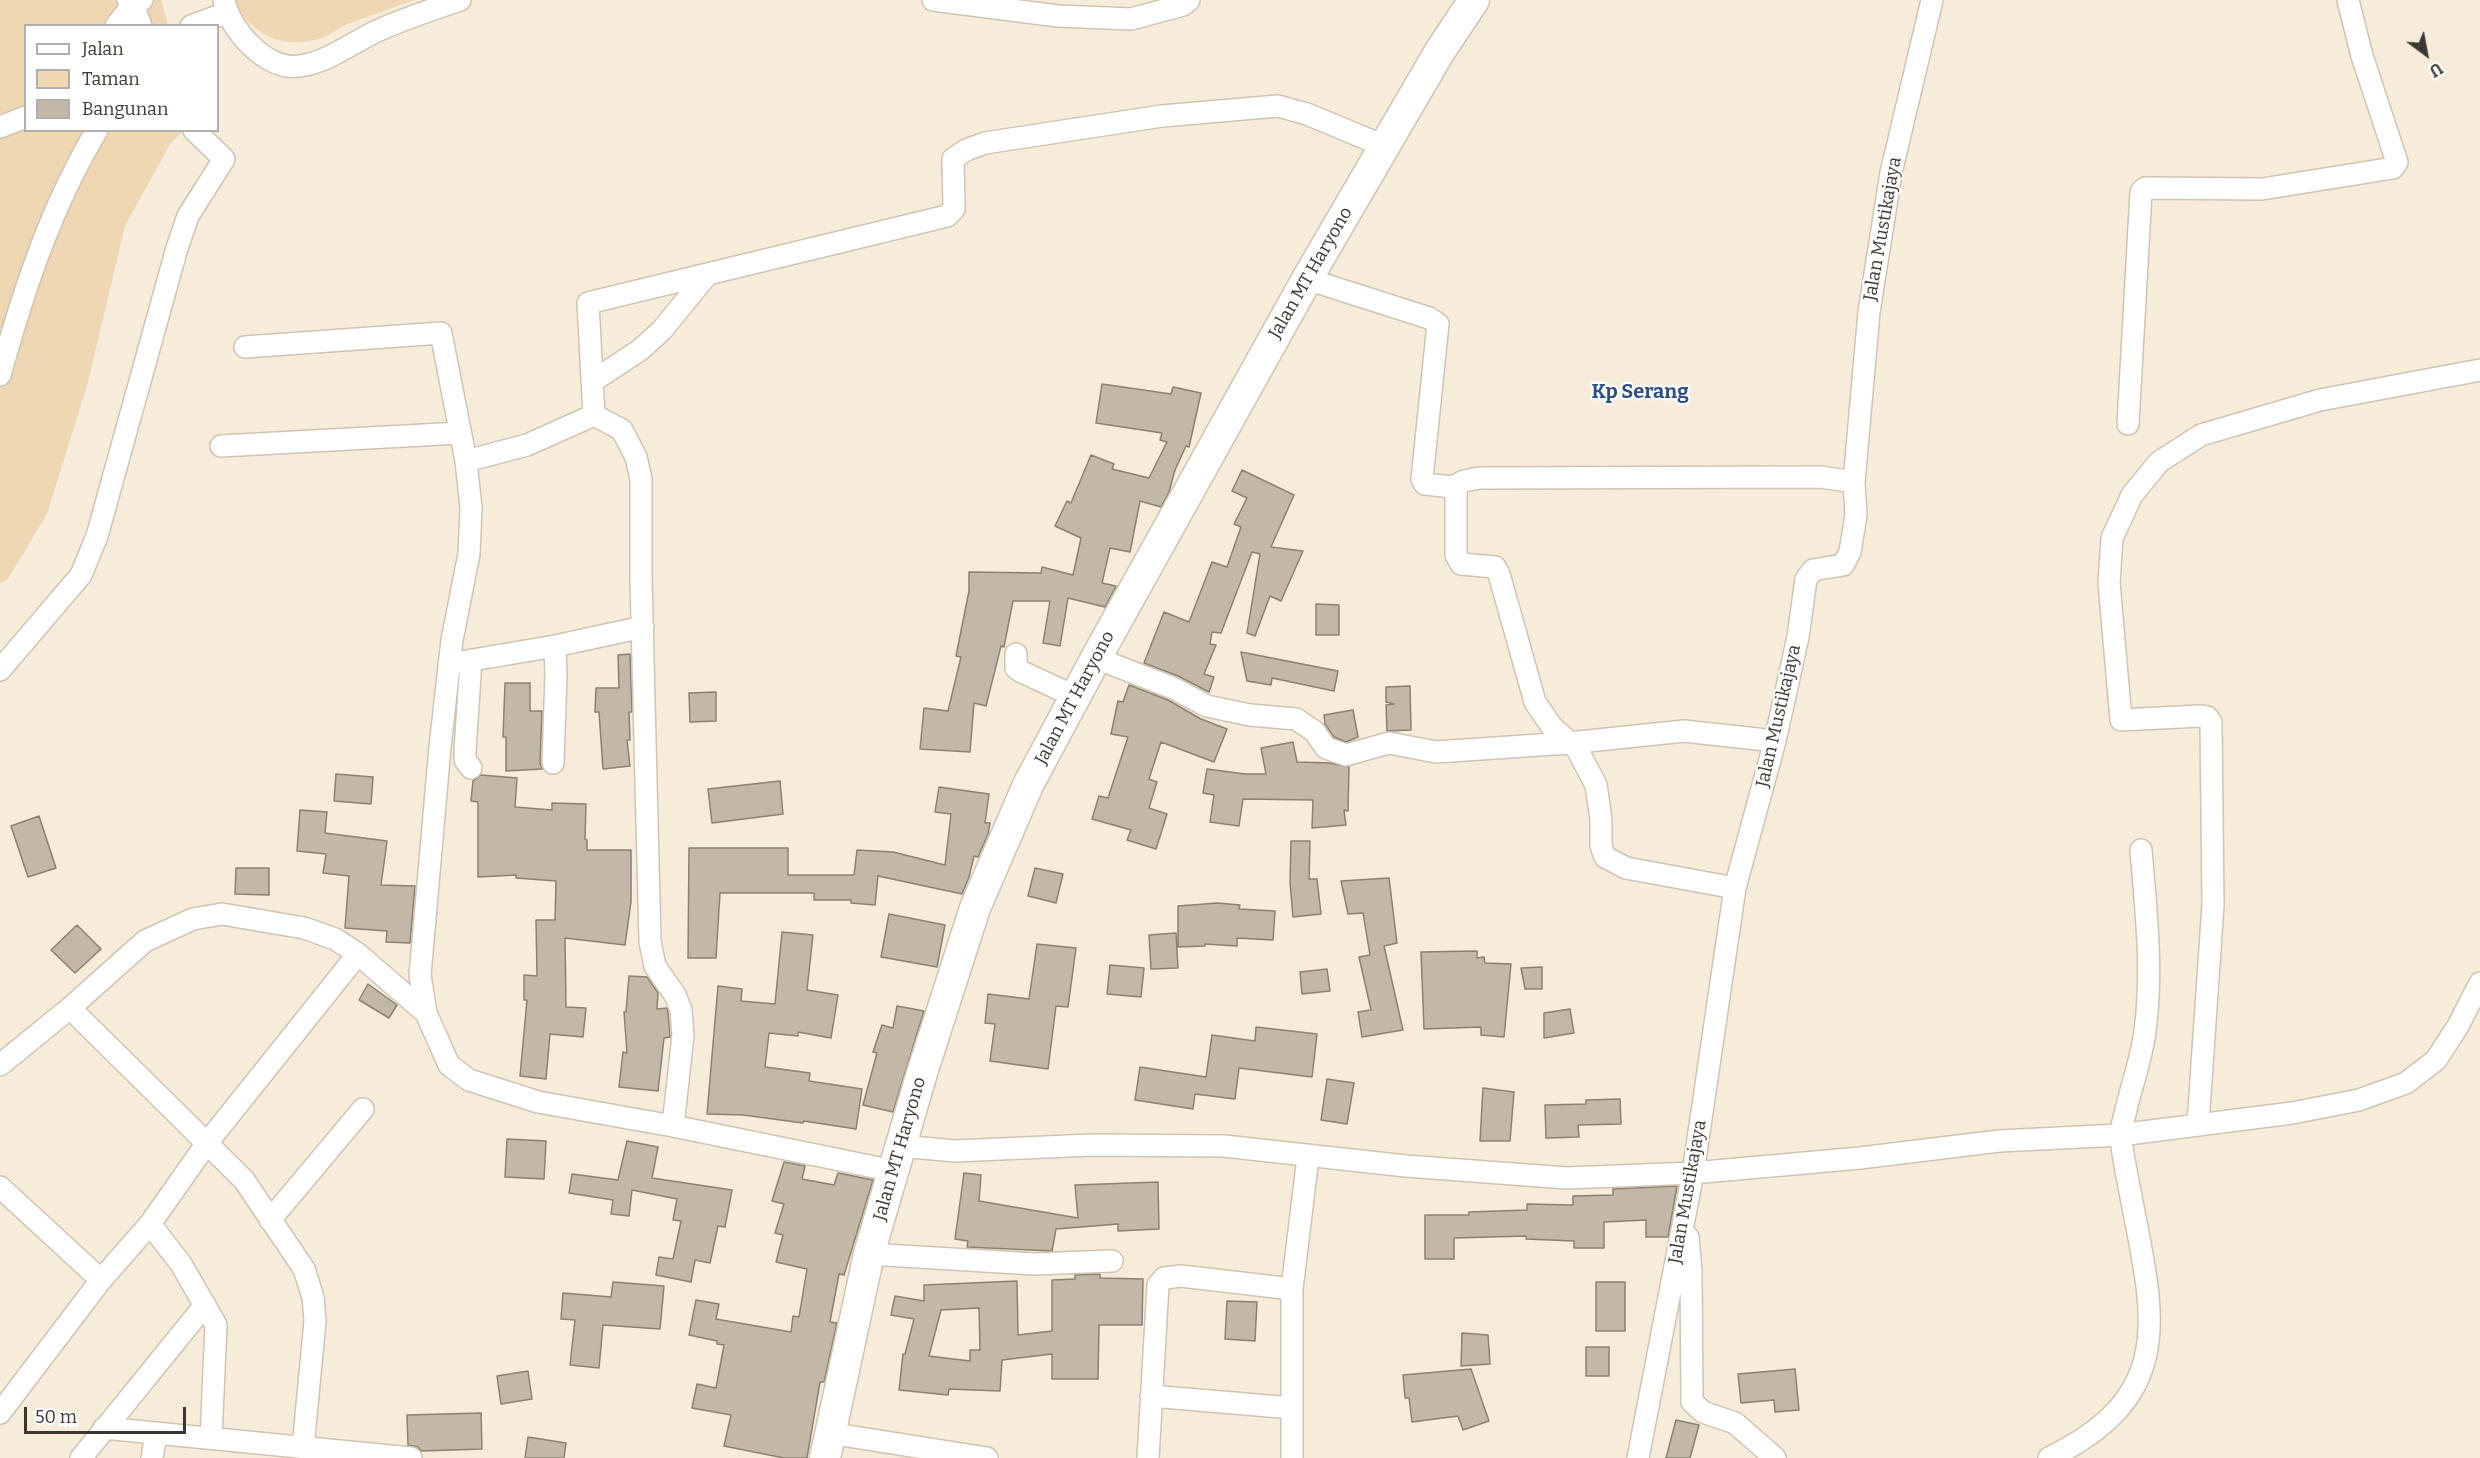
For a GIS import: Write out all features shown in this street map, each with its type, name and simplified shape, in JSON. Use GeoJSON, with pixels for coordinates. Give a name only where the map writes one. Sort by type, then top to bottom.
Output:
{"type":"FeatureCollection","features":[{"type":"Feature","properties":{"kind":"main road","name":"Jalan MT Haryono"},"geometry":{"type":"LineString","coordinates":[[827,1445],[869,1254],[922,1073],[975,908],[1028,785],[1307,279],[1440,51],[1473,0]]}},
{"type":"Feature","properties":{"kind":"street"},"geometry":{"type":"LineString","coordinates":[[196,24],[225,6],[248,45],[279,64],[298,67],[323,60],[406,18],[460,0]]}},
{"type":"Feature","properties":{"kind":"street"},"geometry":{"type":"LineString","coordinates":[[933,0],[1058,16],[1131,19],[1182,2]]}},
{"type":"Feature","properties":{"kind":"street","name":"Jalan Mustikajaya"},"geometry":{"type":"LineString","coordinates":[[1638,1458],[1693,1173],[1735,888],[1775,741],[1798,637],[1806,579],[1813,570],[1843,565],[1850,552],[1856,515],[1854,482],[1869,312],[1891,173],[1932,0]]}},
{"type":"Feature","properties":{"kind":"street"},"geometry":{"type":"LineString","coordinates":[[2128,424],[2141,192],[2145,188],[2262,189],[2393,168],[2397,162],[2362,56],[2348,0]]}},
{"type":"Feature","properties":{"kind":"street"},"geometry":{"type":"LineString","coordinates":[[118,24],[135,1]]}},
{"type":"Feature","properties":{"kind":"street"},"geometry":{"type":"LineString","coordinates":[[135,1],[141,24]]}},
{"type":"Feature","properties":{"kind":"street"},"geometry":{"type":"LineString","coordinates":[[594,415],[588,303],[947,216],[954,209],[953,159],[966,150],[985,143],[1162,117],[1278,106],[1307,114],[1384,146]]}},
{"type":"Feature","properties":{"kind":"street"},"geometry":{"type":"LineString","coordinates":[[0,127],[24,118]]}},
{"type":"Feature","properties":{"kind":"street"},"geometry":{"type":"LineString","coordinates":[[0,375],[38,250],[76,165],[96,132]]}},
{"type":"Feature","properties":{"kind":"street"},"geometry":{"type":"LineString","coordinates":[[0,670],[81,575],[97,536],[177,248],[188,216],[224,159],[196,132]]}},
{"type":"Feature","properties":{"kind":"street"},"geometry":{"type":"LineString","coordinates":[[593,381],[640,350],[662,330],[706,276]]}},
{"type":"Feature","properties":{"kind":"street"},"geometry":{"type":"LineString","coordinates":[[1307,279],[1429,318],[1438,324],[1422,479],[1425,484],[1453,487],[1464,481],[1479,478],[1821,477],[1854,482]]}},
{"type":"Feature","properties":{"kind":"street"},"geometry":{"type":"LineString","coordinates":[[245,347],[441,333],[466,461],[471,508],[469,554],[449,664],[420,975],[426,1013],[449,1065],[469,1080],[537,1102],[673,1126],[898,1158],[956,1151],[1091,1145],[1224,1146],[1308,1157],[1567,1178],[1693,1173],[1860,1158],[1999,1141],[2120,1135],[2292,1113],[2359,1100],[2406,1083],[2436,1060],[2480,983]]}},
{"type":"Feature","properties":{"kind":"street"},"geometry":{"type":"LineString","coordinates":[[2198,1124],[2213,905],[2211,722],[2207,717],[2200,716],[2121,720],[2109,583],[2112,538],[2132,495],[2159,462],[2201,435],[2320,400],[2480,370]]}},
{"type":"Feature","properties":{"kind":"street"},"geometry":{"type":"LineString","coordinates":[[466,461],[527,445],[594,415]]}},
{"type":"Feature","properties":{"kind":"street"},"geometry":{"type":"LineString","coordinates":[[594,415],[622,430],[636,458],[641,479],[650,942],[656,966],[678,1003],[683,1035],[673,1126]]}},
{"type":"Feature","properties":{"kind":"street"},"geometry":{"type":"LineString","coordinates":[[221,446],[460,433]]}},
{"type":"Feature","properties":{"kind":"street"},"geometry":{"type":"LineString","coordinates":[[1453,487],[1458,501],[1456,555],[1461,564],[1495,567],[1499,574],[1535,702],[1552,727],[1577,749],[1596,785],[1601,819],[1600,846],[1605,857],[1626,868],[1735,888]]}},
{"type":"Feature","properties":{"kind":"street"},"geometry":{"type":"LineString","coordinates":[[449,664],[555,646],[643,627]]}},
{"type":"Feature","properties":{"kind":"street"},"geometry":{"type":"LineString","coordinates":[[553,763],[555,646]]}},
{"type":"Feature","properties":{"kind":"street"},"geometry":{"type":"LineString","coordinates":[[1016,654],[1016,668],[1020,671],[1076,697]]}},
{"type":"Feature","properties":{"kind":"street"},"geometry":{"type":"LineString","coordinates":[[1096,658],[1173,688],[1207,706],[1251,715],[1296,719],[1314,731],[1326,748],[1346,755],[1389,743],[1436,752],[1684,731],[1775,741]]}},
{"type":"Feature","properties":{"kind":"street"},"geometry":{"type":"LineString","coordinates":[[471,660],[465,750],[465,760],[471,768]]}},
{"type":"Feature","properties":{"kind":"street"},"geometry":{"type":"LineString","coordinates":[[2049,1458],[2076,1444],[2100,1426],[2119,1407],[2136,1385],[2145,1361],[2150,1336],[2149,1299],[2120,1135],[2145,1033],[2149,977],[2141,850]]}},
{"type":"Feature","properties":{"kind":"street"},"geometry":{"type":"LineString","coordinates":[[0,1065],[70,1008],[145,941],[193,919],[222,914],[304,928],[334,939],[358,954],[426,1013]]}},
{"type":"Feature","properties":{"kind":"street"},"geometry":{"type":"LineString","coordinates":[[0,1413],[101,1281],[150,1224],[207,1143],[358,954]]}},
{"type":"Feature","properties":{"kind":"street"},"geometry":{"type":"LineString","coordinates":[[70,1008],[244,1180],[304,1269],[313,1297],[315,1321],[303,1448]]}},
{"type":"Feature","properties":{"kind":"street"},"geometry":{"type":"LineString","coordinates":[[270,1220],[363,1109]]}},
{"type":"Feature","properties":{"kind":"street"},"geometry":{"type":"LineString","coordinates":[[1292,1458],[1292,1289],[1308,1157]]}},
{"type":"Feature","properties":{"kind":"street"},"geometry":{"type":"LineString","coordinates":[[0,1187],[101,1281]]}},
{"type":"Feature","properties":{"kind":"street"},"geometry":{"type":"LineString","coordinates":[[1686,1213],[1691,1271],[1692,1402],[1703,1412],[1735,1423],[1775,1458]]}},
{"type":"Feature","properties":{"kind":"street"},"geometry":{"type":"LineString","coordinates":[[150,1224],[181,1264],[216,1325],[211,1438]]}},
{"type":"Feature","properties":{"kind":"street"},"geometry":{"type":"LineString","coordinates":[[869,1254],[1034,1264],[1112,1261]]}},
{"type":"Feature","properties":{"kind":"street"},"geometry":{"type":"LineString","coordinates":[[1148,1458],[1158,1285],[1164,1278],[1181,1276],[1292,1289]]}},
{"type":"Feature","properties":{"kind":"street"},"geometry":{"type":"LineString","coordinates":[[81,1458],[205,1305]]}},
{"type":"Feature","properties":{"kind":"street"},"geometry":{"type":"LineString","coordinates":[[1151,1396],[1292,1408]]}},
{"type":"Feature","properties":{"kind":"street"},"geometry":{"type":"LineString","coordinates":[[104,1428],[411,1458]]}},
{"type":"Feature","properties":{"kind":"street"},"geometry":{"type":"LineString","coordinates":[[152,1458],[156,1434]]}},
{"type":"Feature","properties":{"kind":"street"},"geometry":{"type":"LineString","coordinates":[[827,1445],[987,1458]]}},
{"type":"Feature","properties":{"kind":"green space"},"geometry":{"type":"Polygon","coordinates":[[[0,0],[161,0],[168,24],[24,24],[24,132],[182,132],[170,144],[125,226],[88,382],[47,514],[8,579],[0,584],[0,0]]]}},
{"type":"Feature","properties":{"kind":"green space"},"geometry":{"type":"Polygon","coordinates":[[[233,0],[415,0],[345,25],[324,37],[293,42],[269,37],[258,30],[240,12],[233,0]]]}},
{"type":"Feature","properties":{"kind":"building"},"geometry":{"type":"Polygon","coordinates":[[[1102,384],[1171,394],[1173,387],[1201,393],[1189,447],[1186,446],[1175,470],[1169,492],[1161,507],[1140,501],[1130,552],[1110,548],[1102,583],[1116,586],[1105,607],[1068,598],[1060,646],[1043,643],[1050,601],[1013,601],[1004,647],[1001,646],[986,706],[974,703],[970,752],[920,749],[924,708],[948,711],[961,657],[956,656],[969,591],[969,572],[1041,573],[1042,567],[1073,575],[1081,538],[1055,526],[1067,501],[1071,503],[1091,455],[1114,464],[1112,469],[1149,478],[1167,442],[1160,440],[1162,433],[1096,423],[1102,384]]]}},
{"type":"Feature","properties":{"kind":"building"},"geometry":{"type":"Polygon","coordinates":[[[1242,470],[1294,495],[1271,547],[1303,551],[1281,601],[1270,596],[1255,636],[1247,633],[1260,554],[1252,552],[1221,633],[1212,632],[1210,644],[1216,645],[1204,674],[1214,677],[1209,692],[1178,676],[1144,663],[1164,612],[1189,622],[1212,562],[1227,567],[1241,527],[1234,524],[1247,498],[1232,491],[1242,470]]]}},
{"type":"Feature","properties":{"kind":"building"},"geometry":{"type":"Polygon","coordinates":[[[1316,604],[1339,605],[1339,635],[1316,635],[1316,604]]]}},
{"type":"Feature","properties":{"kind":"building"},"geometry":{"type":"Polygon","coordinates":[[[1241,652],[1338,671],[1334,691],[1272,678],[1271,685],[1247,681],[1241,652]]]}},
{"type":"Feature","properties":{"kind":"building"},"geometry":{"type":"Polygon","coordinates":[[[630,654],[632,712],[629,712],[630,740],[627,740],[630,766],[603,769],[599,712],[595,712],[596,688],[619,688],[618,655],[630,654]]]}},
{"type":"Feature","properties":{"kind":"building"},"geometry":{"type":"Polygon","coordinates":[[[505,683],[530,683],[530,711],[542,711],[540,763],[542,769],[506,771],[506,737],[503,737],[505,683]]]}},
{"type":"Feature","properties":{"kind":"building"},"geometry":{"type":"Polygon","coordinates":[[[1129,685],[1168,700],[1201,719],[1227,729],[1214,762],[1161,742],[1149,779],[1157,782],[1149,808],[1167,814],[1156,849],[1127,840],[1131,830],[1092,819],[1099,796],[1108,798],[1128,737],[1111,734],[1118,701],[1123,702],[1129,685]]]}},
{"type":"Feature","properties":{"kind":"building"},"geometry":{"type":"Polygon","coordinates":[[[1410,686],[1411,730],[1387,731],[1386,705],[1394,704],[1386,702],[1386,687],[1410,686]]]}},
{"type":"Feature","properties":{"kind":"building"},"geometry":{"type":"Polygon","coordinates":[[[716,692],[716,721],[690,722],[689,693],[716,692]]]}},
{"type":"Feature","properties":{"kind":"building"},"geometry":{"type":"Polygon","coordinates":[[[1353,710],[1358,737],[1346,742],[1334,737],[1325,724],[1324,715],[1353,710]]]}},
{"type":"Feature","properties":{"kind":"building"},"geometry":{"type":"Polygon","coordinates":[[[1293,742],[1297,762],[1330,763],[1349,767],[1348,811],[1344,810],[1346,825],[1312,828],[1313,800],[1243,799],[1239,826],[1210,822],[1214,795],[1203,793],[1207,769],[1266,774],[1261,748],[1293,742]]]}},
{"type":"Feature","properties":{"kind":"building"},"geometry":{"type":"Polygon","coordinates":[[[336,774],[373,777],[371,804],[334,801],[336,774]]]}},
{"type":"Feature","properties":{"kind":"building"},"geometry":{"type":"Polygon","coordinates":[[[481,775],[517,778],[515,807],[552,810],[552,803],[586,804],[587,850],[631,850],[631,902],[625,945],[565,938],[566,1007],[586,1008],[583,1037],[550,1034],[546,1079],[520,1076],[527,1000],[524,1000],[524,975],[537,976],[536,920],[555,920],[556,881],[516,878],[516,875],[478,877],[478,802],[471,801],[473,781],[481,775]]]}},
{"type":"Feature","properties":{"kind":"building"},"geometry":{"type":"Polygon","coordinates":[[[780,781],[783,814],[712,823],[708,789],[780,781]]]}},
{"type":"Feature","properties":{"kind":"building"},"geometry":{"type":"Polygon","coordinates":[[[939,787],[989,794],[985,823],[990,823],[988,834],[978,857],[974,856],[962,894],[878,876],[875,905],[851,903],[851,900],[814,900],[814,893],[720,893],[716,958],[688,958],[689,848],[788,848],[788,875],[854,875],[857,850],[893,852],[945,865],[951,814],[935,812],[939,787]]]}},
{"type":"Feature","properties":{"kind":"building"},"geometry":{"type":"Polygon","coordinates":[[[300,810],[327,812],[325,833],[387,841],[381,885],[415,886],[410,943],[386,942],[387,931],[345,928],[349,876],[323,873],[326,854],[297,851],[300,810]]]}},
{"type":"Feature","properties":{"kind":"building"},"geometry":{"type":"Polygon","coordinates":[[[39,816],[56,868],[28,877],[11,826],[39,816]]]}},
{"type":"Feature","properties":{"kind":"building"},"geometry":{"type":"Polygon","coordinates":[[[1291,841],[1310,841],[1309,879],[1317,879],[1321,914],[1293,917],[1290,882],[1291,841]]]}},
{"type":"Feature","properties":{"kind":"building"},"geometry":{"type":"Polygon","coordinates":[[[236,868],[269,868],[269,895],[235,894],[236,868]]]}},
{"type":"Feature","properties":{"kind":"building"},"geometry":{"type":"Polygon","coordinates":[[[1035,868],[1063,874],[1056,903],[1028,896],[1035,868]]]}},
{"type":"Feature","properties":{"kind":"building"},"geometry":{"type":"Polygon","coordinates":[[[1389,878],[1397,943],[1384,946],[1403,1030],[1362,1037],[1358,1012],[1371,1010],[1359,957],[1370,955],[1363,913],[1348,914],[1341,881],[1389,878]]]}},
{"type":"Feature","properties":{"kind":"building"},"geometry":{"type":"Polygon","coordinates":[[[1218,903],[1240,905],[1239,909],[1275,911],[1273,940],[1237,938],[1237,946],[1205,944],[1205,946],[1178,947],[1178,906],[1218,903]]]}},
{"type":"Feature","properties":{"kind":"building"},"geometry":{"type":"Polygon","coordinates":[[[889,914],[945,925],[937,967],[881,957],[889,914]]]}},
{"type":"Feature","properties":{"kind":"building"},"geometry":{"type":"Polygon","coordinates":[[[77,925],[101,949],[75,973],[51,950],[77,925]]]}},
{"type":"Feature","properties":{"kind":"building"},"geometry":{"type":"Polygon","coordinates":[[[782,932],[813,935],[807,990],[838,995],[831,1038],[798,1032],[798,1036],[769,1033],[765,1067],[810,1073],[809,1081],[862,1089],[856,1129],[804,1121],[803,1123],[743,1115],[707,1114],[718,986],[742,989],[741,1001],[775,1004],[782,932]]]}},
{"type":"Feature","properties":{"kind":"building"},"geometry":{"type":"Polygon","coordinates":[[[1176,933],[1178,968],[1151,969],[1149,935],[1176,933]]]}},
{"type":"Feature","properties":{"kind":"building"},"geometry":{"type":"Polygon","coordinates":[[[1037,944],[1076,948],[1068,1007],[1056,1006],[1048,1069],[990,1061],[995,1024],[985,1023],[988,994],[1029,999],[1037,944]]]}},
{"type":"Feature","properties":{"kind":"building"},"geometry":{"type":"Polygon","coordinates":[[[1477,951],[1477,958],[1484,957],[1485,963],[1511,964],[1504,1037],[1481,1035],[1481,1027],[1424,1029],[1421,952],[1477,951]]]}},
{"type":"Feature","properties":{"kind":"building"},"geometry":{"type":"Polygon","coordinates":[[[1110,965],[1144,968],[1141,997],[1107,994],[1110,965]]]}},
{"type":"Feature","properties":{"kind":"building"},"geometry":{"type":"Polygon","coordinates":[[[1542,967],[1542,989],[1525,989],[1521,968],[1542,967]]]}},
{"type":"Feature","properties":{"kind":"building"},"geometry":{"type":"Polygon","coordinates":[[[1327,969],[1330,991],[1302,994],[1300,972],[1327,969]]]}},
{"type":"Feature","properties":{"kind":"building"},"geometry":{"type":"Polygon","coordinates":[[[629,976],[647,977],[658,993],[657,1009],[667,1008],[670,1037],[664,1038],[658,1091],[619,1087],[623,1052],[627,1053],[624,1012],[626,1012],[629,976]]]}},
{"type":"Feature","properties":{"kind":"building"},"geometry":{"type":"Polygon","coordinates":[[[368,984],[397,1005],[389,1018],[359,1000],[368,984]]]}},
{"type":"Feature","properties":{"kind":"building"},"geometry":{"type":"Polygon","coordinates":[[[897,1006],[924,1011],[893,1112],[863,1105],[877,1053],[873,1052],[882,1025],[893,1028],[897,1006]]]}},
{"type":"Feature","properties":{"kind":"building"},"geometry":{"type":"Polygon","coordinates":[[[1570,1009],[1574,1033],[1544,1038],[1544,1013],[1570,1009]]]}},
{"type":"Feature","properties":{"kind":"building"},"geometry":{"type":"Polygon","coordinates":[[[1256,1027],[1317,1034],[1312,1077],[1239,1068],[1235,1099],[1195,1094],[1193,1109],[1135,1100],[1140,1067],[1206,1077],[1212,1035],[1255,1041],[1256,1027]]]}},
{"type":"Feature","properties":{"kind":"building"},"geometry":{"type":"Polygon","coordinates":[[[1327,1079],[1354,1083],[1347,1124],[1321,1120],[1327,1079]]]}},
{"type":"Feature","properties":{"kind":"building"},"geometry":{"type":"Polygon","coordinates":[[[1483,1088],[1514,1092],[1510,1141],[1480,1141],[1483,1088]]]}},
{"type":"Feature","properties":{"kind":"building"},"geometry":{"type":"Polygon","coordinates":[[[1620,1099],[1621,1124],[1578,1125],[1579,1137],[1546,1138],[1545,1105],[1586,1104],[1586,1100],[1620,1099]]]}},
{"type":"Feature","properties":{"kind":"building"},"geometry":{"type":"Polygon","coordinates":[[[507,1139],[546,1141],[544,1179],[505,1177],[507,1139]]]}},
{"type":"Feature","properties":{"kind":"building"},"geometry":{"type":"Polygon","coordinates":[[[627,1141],[658,1147],[652,1178],[732,1190],[725,1227],[718,1226],[710,1263],[695,1260],[691,1282],[656,1275],[659,1257],[673,1259],[681,1221],[673,1220],[677,1199],[632,1190],[629,1216],[611,1214],[613,1200],[569,1193],[572,1174],[618,1180],[627,1141]]]}},
{"type":"Feature","properties":{"kind":"building"},"geometry":{"type":"Polygon","coordinates":[[[784,1162],[805,1166],[802,1179],[834,1185],[838,1173],[873,1180],[844,1275],[839,1274],[830,1322],[837,1323],[824,1382],[820,1382],[807,1458],[784,1458],[724,1446],[731,1415],[692,1408],[697,1384],[716,1388],[724,1345],[717,1344],[717,1341],[689,1335],[696,1300],[719,1304],[716,1319],[791,1332],[793,1316],[799,1317],[807,1269],[776,1262],[783,1235],[775,1233],[784,1204],[772,1201],[784,1162]]]}},
{"type":"Feature","properties":{"kind":"building"},"geometry":{"type":"Polygon","coordinates":[[[964,1173],[981,1175],[979,1201],[1078,1218],[1075,1185],[1158,1182],[1159,1229],[1118,1231],[1118,1224],[1056,1229],[1052,1251],[967,1247],[968,1241],[955,1239],[964,1173]]]}},
{"type":"Feature","properties":{"kind":"building"},"geometry":{"type":"Polygon","coordinates":[[[1677,1186],[1668,1237],[1646,1237],[1646,1220],[1604,1222],[1604,1248],[1574,1248],[1574,1241],[1526,1239],[1526,1236],[1454,1238],[1454,1259],[1425,1259],[1425,1215],[1469,1215],[1469,1212],[1527,1210],[1527,1204],[1573,1205],[1573,1196],[1613,1195],[1613,1189],[1677,1186]]]}},
{"type":"Feature","properties":{"kind":"building"},"geometry":{"type":"Polygon","coordinates":[[[1100,1274],[1100,1278],[1143,1279],[1142,1325],[1099,1325],[1098,1379],[1052,1379],[1052,1354],[1002,1360],[1000,1391],[949,1389],[948,1395],[899,1390],[903,1354],[905,1354],[914,1319],[891,1315],[895,1296],[924,1301],[924,1285],[1017,1281],[1018,1335],[1052,1331],[1052,1280],[1075,1279],[1075,1275],[1100,1274]],[[979,1308],[941,1310],[929,1356],[970,1361],[970,1350],[980,1350],[979,1308]]]}},
{"type":"Feature","properties":{"kind":"building"},"geometry":{"type":"Polygon","coordinates":[[[613,1282],[664,1286],[660,1329],[603,1325],[599,1368],[570,1365],[575,1320],[561,1319],[563,1293],[611,1297],[613,1282]]]}},
{"type":"Feature","properties":{"kind":"building"},"geometry":{"type":"Polygon","coordinates":[[[1596,1282],[1625,1282],[1625,1331],[1596,1331],[1596,1282]]]}},
{"type":"Feature","properties":{"kind":"building"},"geometry":{"type":"Polygon","coordinates":[[[1227,1301],[1257,1302],[1255,1341],[1225,1339],[1227,1301]]]}},
{"type":"Feature","properties":{"kind":"building"},"geometry":{"type":"Polygon","coordinates":[[[1462,1333],[1488,1335],[1490,1364],[1461,1366],[1462,1333]]]}},
{"type":"Feature","properties":{"kind":"building"},"geometry":{"type":"Polygon","coordinates":[[[1586,1347],[1609,1347],[1609,1376],[1586,1376],[1586,1347]]]}},
{"type":"Feature","properties":{"kind":"building"},"geometry":{"type":"Polygon","coordinates":[[[1471,1369],[1489,1421],[1463,1430],[1458,1416],[1412,1422],[1409,1398],[1405,1398],[1403,1375],[1471,1369]]]}},
{"type":"Feature","properties":{"kind":"building"},"geometry":{"type":"Polygon","coordinates":[[[1795,1369],[1799,1410],[1775,1412],[1774,1400],[1741,1403],[1738,1374],[1795,1369]]]}},
{"type":"Feature","properties":{"kind":"building"},"geometry":{"type":"Polygon","coordinates":[[[528,1371],[532,1399],[501,1404],[497,1376],[528,1371]]]}},
{"type":"Feature","properties":{"kind":"building"},"geometry":{"type":"Polygon","coordinates":[[[481,1413],[482,1449],[421,1451],[418,1447],[408,1445],[407,1415],[481,1413]]]}},
{"type":"Feature","properties":{"kind":"building"},"geometry":{"type":"Polygon","coordinates":[[[1676,1420],[1699,1425],[1690,1458],[1666,1458],[1676,1420]]]}},
{"type":"Feature","properties":{"kind":"building"},"geometry":{"type":"Polygon","coordinates":[[[528,1437],[566,1443],[564,1458],[525,1458],[528,1437]]]}},
{"type":"Feature","properties":{"kind":"district","name":"Kp Serang"},"geometry":{"type":"Point","coordinates":[1640,392]}}]}
